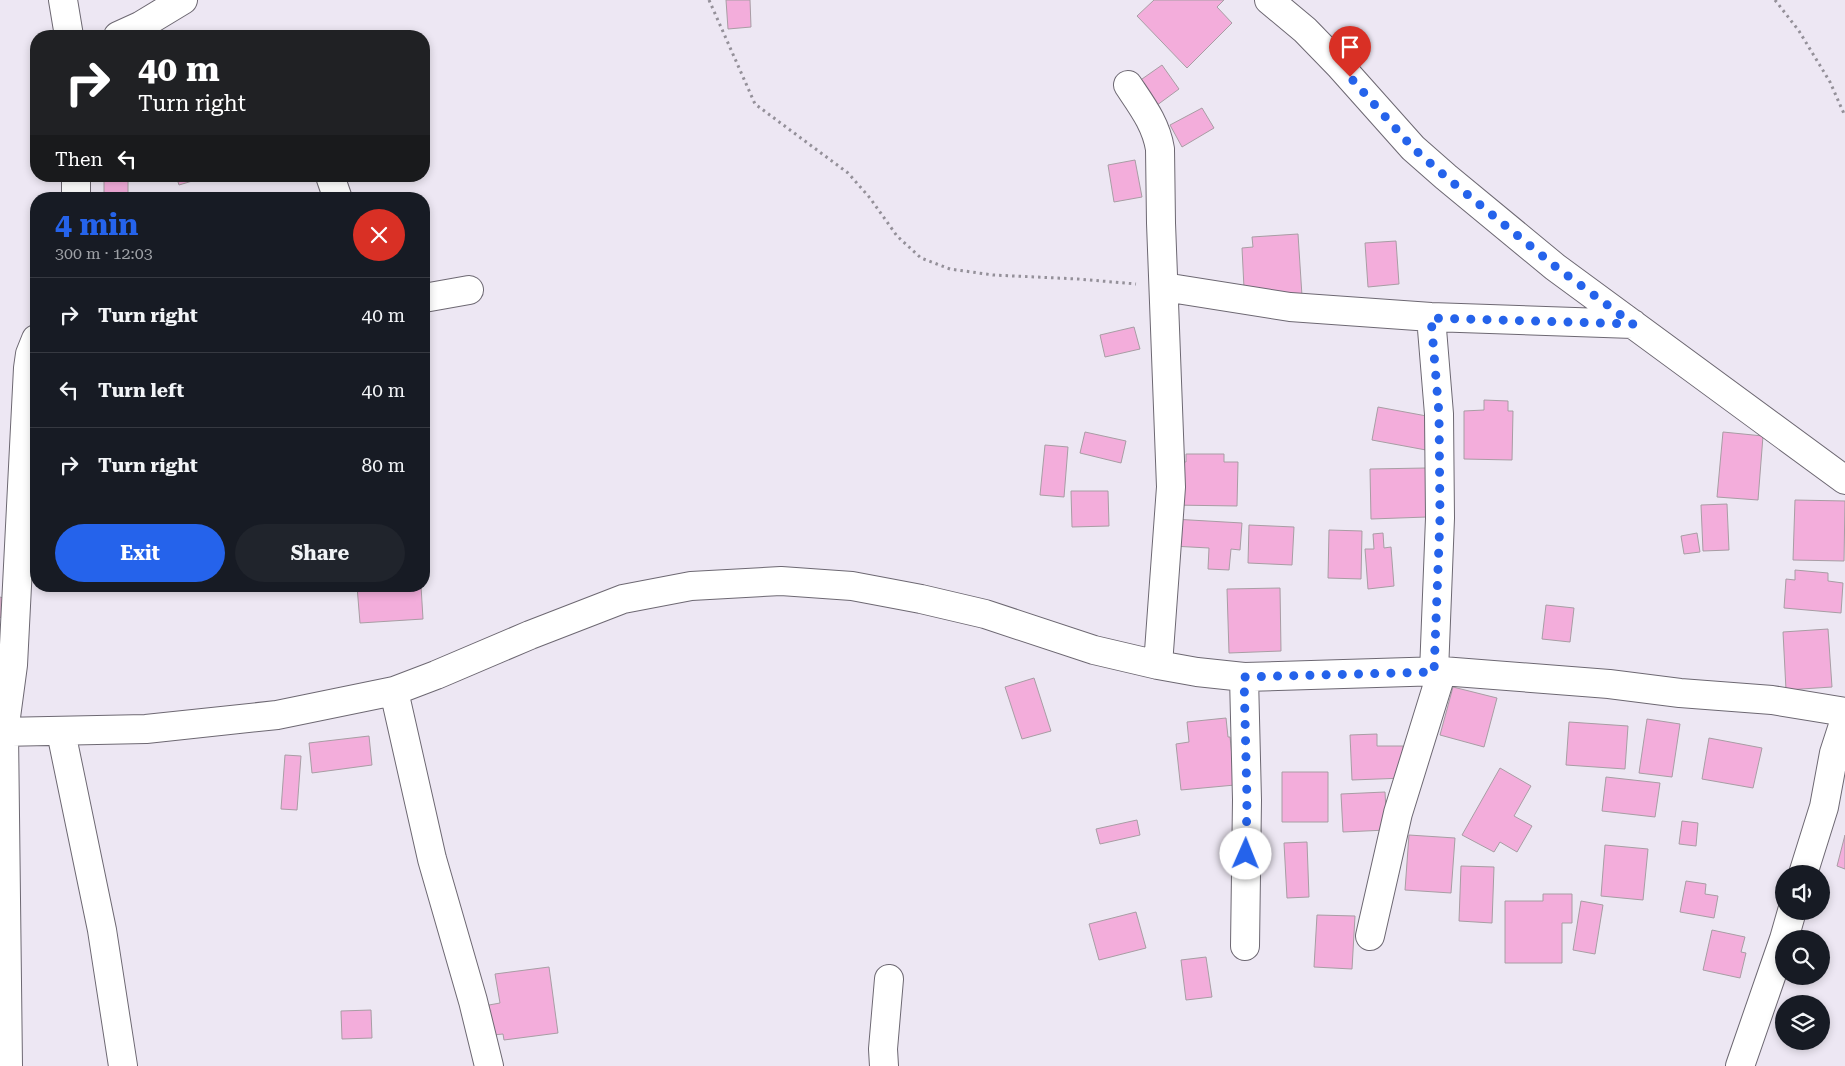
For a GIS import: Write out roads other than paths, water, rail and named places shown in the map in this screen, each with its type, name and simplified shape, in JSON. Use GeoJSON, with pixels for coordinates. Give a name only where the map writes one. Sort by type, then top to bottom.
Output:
{"type":"FeatureCollection","features":[{"type":"Feature","properties":{"kind":"street"},"geometry":{"type":"LineString","coordinates":[[64,0],[68,30]]}},
{"type":"Feature","properties":{"kind":"street"},"geometry":{"type":"LineString","coordinates":[[131,30],[183,0]]}},
{"type":"Feature","properties":{"kind":"street"},"geometry":{"type":"LineString","coordinates":[[1269,0],[1305,30],[1426,160],[1556,267],[1845,480]]}},
{"type":"Feature","properties":{"kind":"street"},"geometry":{"type":"LineString","coordinates":[[1128,85],[1151,120],[1160,149],[1171,487],[1158,665]]}},
{"type":"Feature","properties":{"kind":"street"},"geometry":{"type":"LineString","coordinates":[[1164,287],[1290,306],[1431,318],[1633,324]]}},
{"type":"Feature","properties":{"kind":"street"},"geometry":{"type":"LineString","coordinates":[[430,297],[469,290]]}},
{"type":"Feature","properties":{"kind":"street"},"geometry":{"type":"LineString","coordinates":[[1370,936],[1398,813],[1438,671],[1439,414],[1431,318]]}},
{"type":"Feature","properties":{"kind":"street"},"geometry":{"type":"LineString","coordinates":[[8,1066],[2,732],[14,665],[30,354]]}},
{"type":"Feature","properties":{"kind":"street"},"geometry":{"type":"LineString","coordinates":[[2,732],[146,729],[277,715],[394,690],[436,675],[530,635],[623,599],[690,586],[781,581],[852,586],[921,599],[985,614],[1094,650],[1158,665],[1244,677],[1438,671],[1566,680],[1680,693],[1772,700],[1845,712]]}},
{"type":"Feature","properties":{"kind":"street"},"geometry":{"type":"LineString","coordinates":[[1244,677],[1247,800],[1245,946]]}},
{"type":"Feature","properties":{"kind":"street"},"geometry":{"type":"LineString","coordinates":[[394,690],[432,859],[473,1001],[488,1066]]}},
{"type":"Feature","properties":{"kind":"street"},"geometry":{"type":"LineString","coordinates":[[1806,865],[1840,762],[1845,719]]}},
{"type":"Feature","properties":{"kind":"street"},"geometry":{"type":"LineString","coordinates":[[62,732],[98,913],[123,1066]]}},
{"type":"Feature","properties":{"kind":"street"},"geometry":{"type":"LineString","coordinates":[[1740,1066],[1775,965]]}},
{"type":"Feature","properties":{"kind":"street"},"geometry":{"type":"LineString","coordinates":[[884,1066],[883,1049],[889,979]]}}]}
